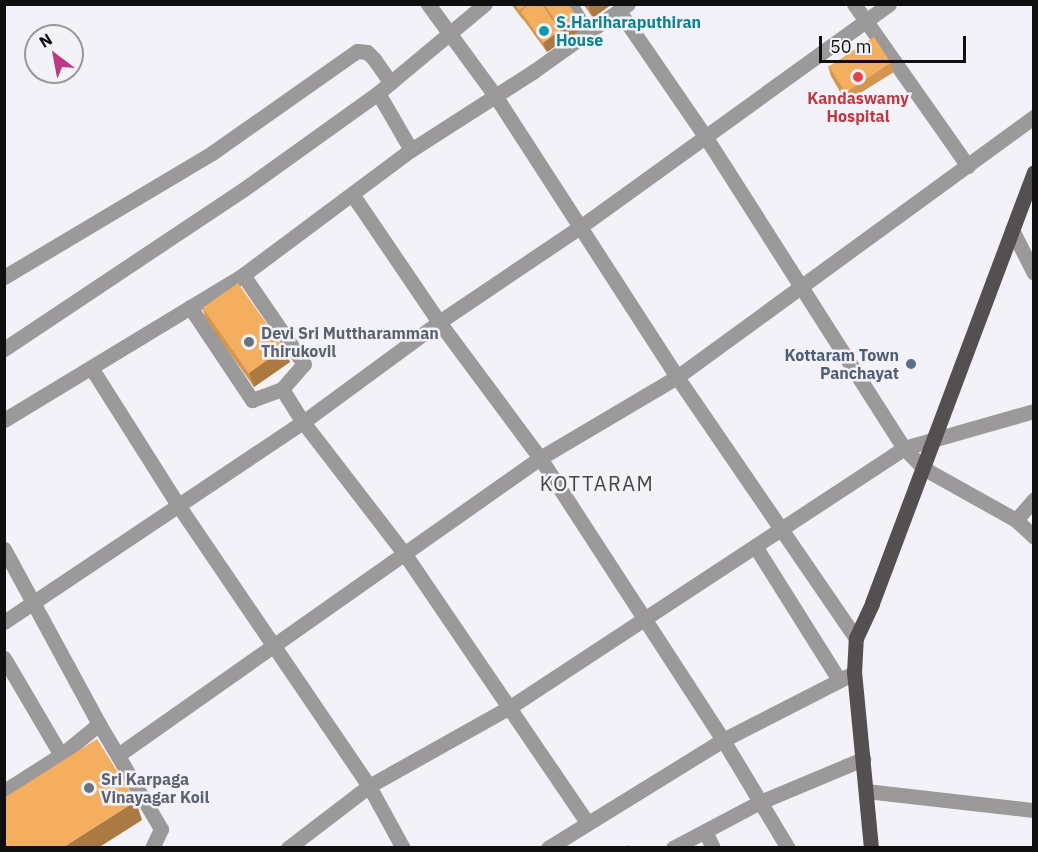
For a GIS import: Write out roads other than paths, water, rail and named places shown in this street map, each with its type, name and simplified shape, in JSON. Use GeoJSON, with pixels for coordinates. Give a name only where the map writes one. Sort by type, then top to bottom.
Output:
{"type":"FeatureCollection","features":[{"type":"Feature","properties":{"kind":"main road"},"geometry":{"type":"LineString","coordinates":[[871,848],[854,673],[856,638],[1034,172]]}},
{"type":"Feature","properties":{"kind":"street"},"geometry":{"type":"LineString","coordinates":[[428,4],[496,97],[677,377],[856,638]]}},
{"type":"Feature","properties":{"kind":"street"},"geometry":{"type":"LineString","coordinates":[[4,349],[244,189],[378,93],[485,4]]}},
{"type":"Feature","properties":{"kind":"street"},"geometry":{"type":"LineString","coordinates":[[570,4],[588,34]]}},
{"type":"Feature","properties":{"kind":"street"},"geometry":{"type":"LineString","coordinates":[[854,4],[968,166]]}},
{"type":"Feature","properties":{"kind":"street"},"geometry":{"type":"LineString","coordinates":[[4,622],[303,422],[440,322],[580,226],[889,4]]}},
{"type":"Feature","properties":{"kind":"street"},"geometry":{"type":"LineString","coordinates":[[4,420],[92,369],[243,275],[411,150],[496,97],[624,8],[904,448],[922,468],[1016,520],[1034,537]]}},
{"type":"Feature","properties":{"kind":"street"},"geometry":{"type":"LineString","coordinates":[[4,277],[212,153],[357,51],[367,52],[391,82]]}},
{"type":"Feature","properties":{"kind":"street"},"geometry":{"type":"LineString","coordinates":[[378,93],[411,150]]}},
{"type":"Feature","properties":{"kind":"street"},"geometry":{"type":"LineString","coordinates":[[118,755],[540,458],[677,377],[801,289],[1034,117]]}},
{"type":"Feature","properties":{"kind":"street"},"geometry":{"type":"LineString","coordinates":[[352,194],[440,322],[540,458],[723,740],[788,848]]}},
{"type":"Feature","properties":{"kind":"street"},"geometry":{"type":"LineString","coordinates":[[1012,230],[1034,273]]}},
{"type":"Feature","properties":{"kind":"street"},"geometry":{"type":"LineString","coordinates":[[190,307],[252,400],[282,389],[304,364],[243,275]]}},
{"type":"Feature","properties":{"kind":"street"},"geometry":{"type":"LineString","coordinates":[[92,369],[178,505],[369,786],[403,848]]}},
{"type":"Feature","properties":{"kind":"street"},"geometry":{"type":"LineString","coordinates":[[282,389],[303,422],[404,553],[587,822]]}},
{"type":"Feature","properties":{"kind":"street"},"geometry":{"type":"LineString","coordinates":[[288,848],[369,786],[510,707],[904,448],[1034,411]]}},
{"type":"Feature","properties":{"kind":"street"},"geometry":{"type":"LineString","coordinates":[[1016,520],[1034,499]]}},
{"type":"Feature","properties":{"kind":"street"},"geometry":{"type":"LineString","coordinates":[[755,546],[839,680]]}},
{"type":"Feature","properties":{"kind":"street"},"geometry":{"type":"LineString","coordinates":[[4,549],[99,724],[161,829],[152,848]]}},
{"type":"Feature","properties":{"kind":"street"},"geometry":{"type":"LineString","coordinates":[[4,658],[61,755]]}},
{"type":"Feature","properties":{"kind":"street"},"geometry":{"type":"LineString","coordinates":[[548,848],[723,740],[854,673]]}},
{"type":"Feature","properties":{"kind":"street"},"geometry":{"type":"LineString","coordinates":[[4,791],[61,755],[99,724]]}},
{"type":"Feature","properties":{"kind":"street"},"geometry":{"type":"LineString","coordinates":[[673,848],[760,802],[863,759]]}},
{"type":"Feature","properties":{"kind":"street"},"geometry":{"type":"LineString","coordinates":[[866,790],[1034,810]]}},
{"type":"Feature","properties":{"kind":"street"},"geometry":{"type":"LineString","coordinates":[[705,831],[713,848]]}},
{"type":"Feature","properties":{"kind":"place","name":"S.Hariharaputhiran House"},"geometry":{"type":"Point","coordinates":[544,31]}},
{"type":"Feature","properties":{"kind":"place","name":"Kandaswamy Hospital"},"geometry":{"type":"Point","coordinates":[858,77]}},
{"type":"Feature","properties":{"kind":"place","name":"Devi Sri Muttharamman Thirukovil"},"geometry":{"type":"Point","coordinates":[249,342]}},
{"type":"Feature","properties":{"kind":"place","name":"Kottaram Town Panchayat"},"geometry":{"type":"Point","coordinates":[911,364]}},
{"type":"Feature","properties":{"kind":"place","name":"Sri Karpaga Vinayagar Koil"},"geometry":{"type":"Point","coordinates":[89,788]}},
{"type":"Feature","properties":{"kind":"district","name":"KOTTARAM"},"geometry":{"type":"Point","coordinates":[597,483]}}]}
